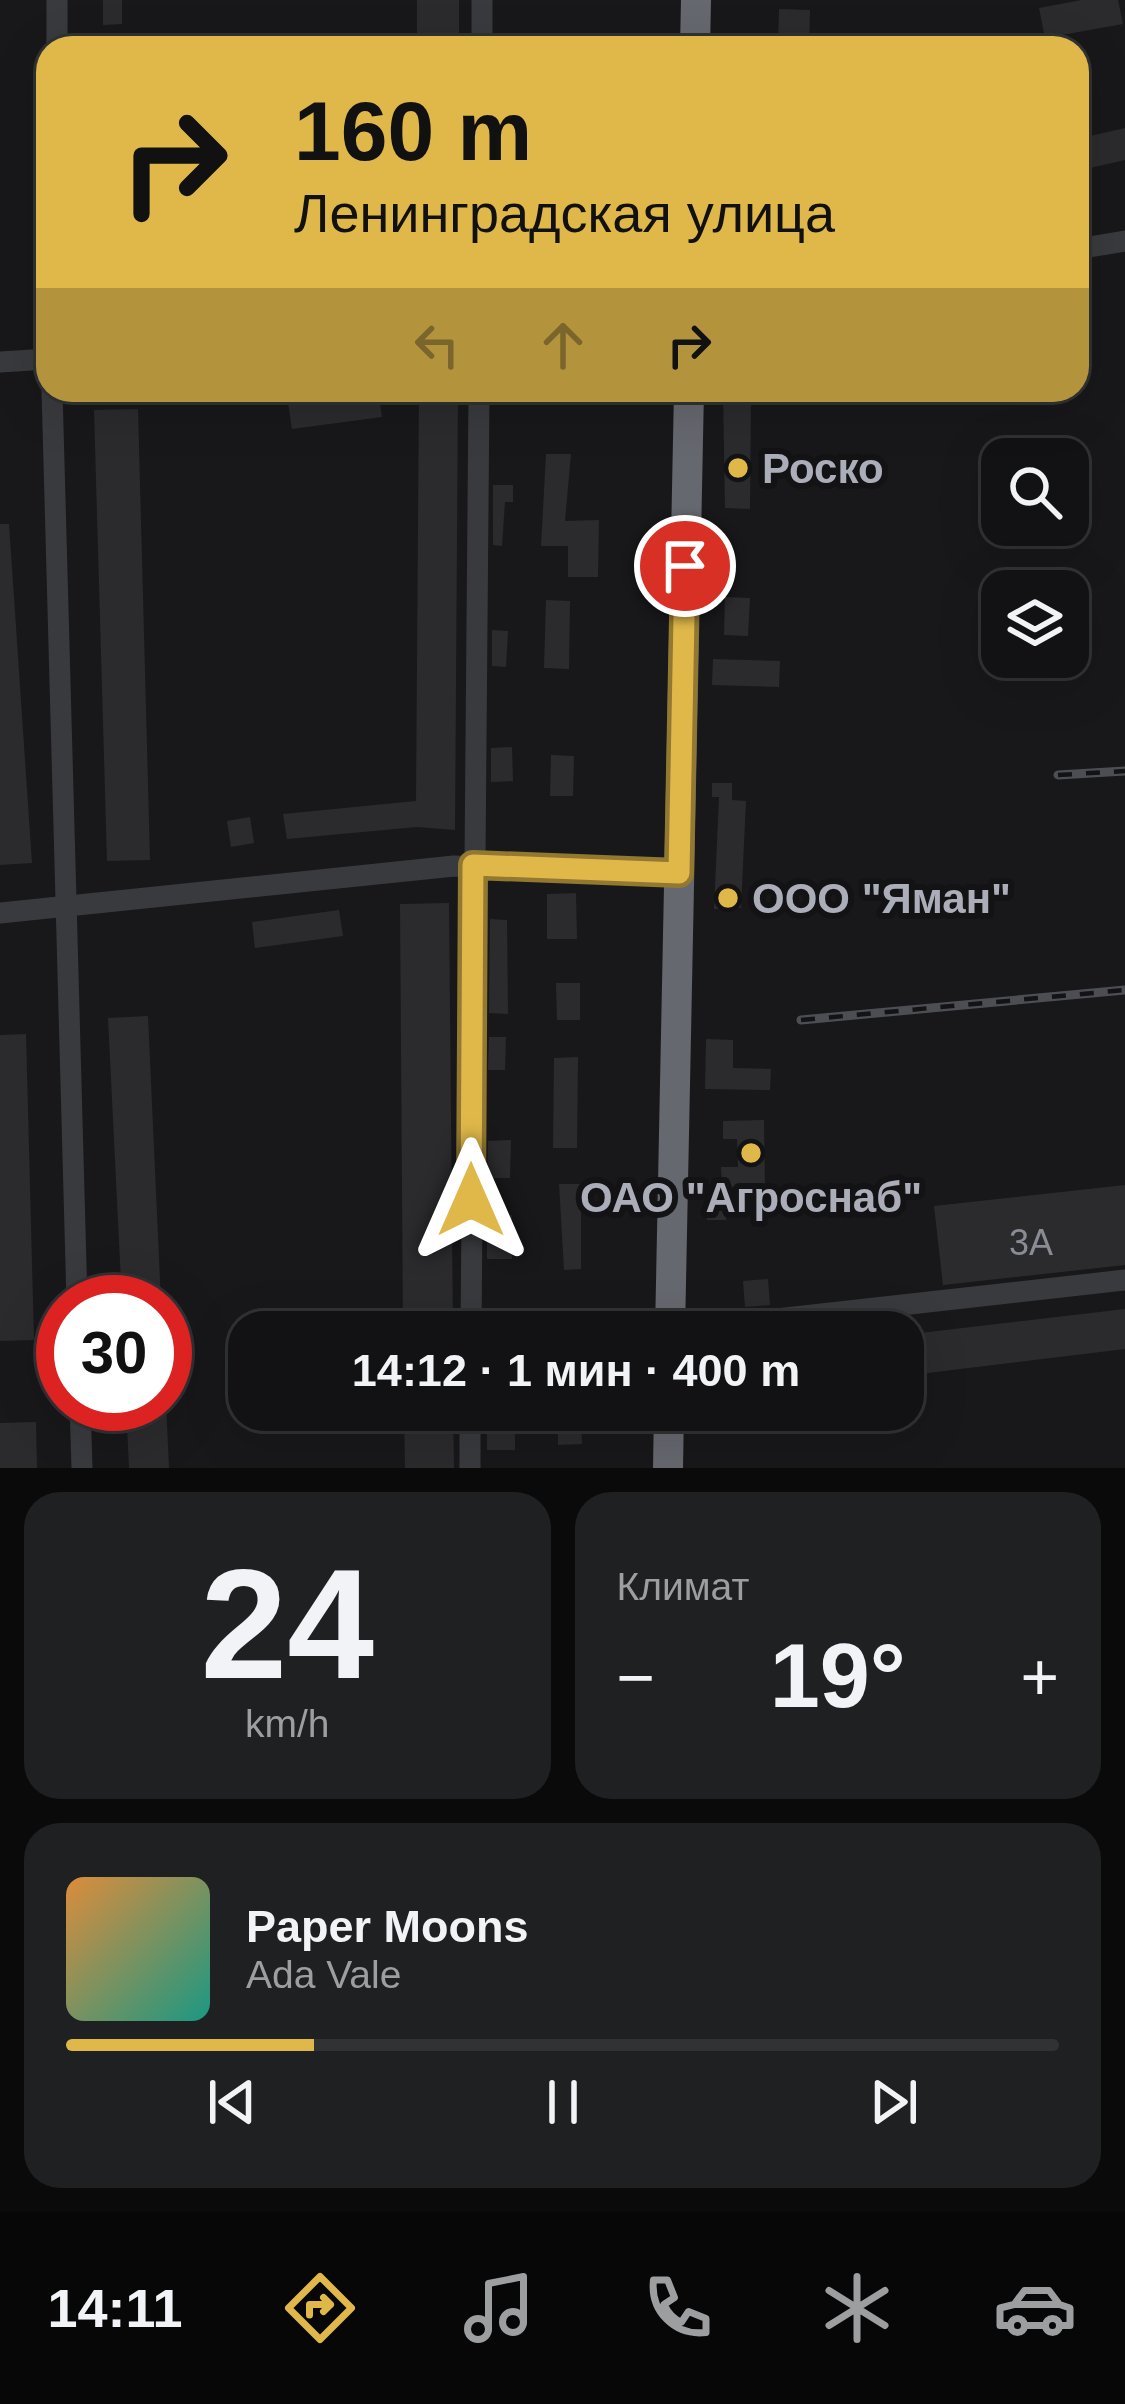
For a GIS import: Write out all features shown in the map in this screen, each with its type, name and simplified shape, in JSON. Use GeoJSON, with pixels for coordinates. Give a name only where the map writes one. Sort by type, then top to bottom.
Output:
{"type":"FeatureCollection","features":[{"type":"Feature","properties":{"kind":"highway"},"geometry":{"type":"LineString","coordinates":[[695,36],[696,0]]}},
{"type":"Feature","properties":{"kind":"highway"},"geometry":{"type":"LineString","coordinates":[[670,1311],[688,402]]}},
{"type":"Feature","properties":{"kind":"highway"},"geometry":{"type":"LineString","coordinates":[[668,1468],[669,1431]]}},
{"type":"Feature","properties":{"kind":"street"},"geometry":{"type":"LineString","coordinates":[[56,36],[57,0]]}},
{"type":"Feature","properties":{"kind":"street"},"geometry":{"type":"LineString","coordinates":[[482,0],[482,36]]}},
{"type":"Feature","properties":{"kind":"street"},"geometry":{"type":"LineString","coordinates":[[1089,248],[1125,241]]}},
{"type":"Feature","properties":{"kind":"street"},"geometry":{"type":"LineString","coordinates":[[0,362],[36,360]]}},
{"type":"Feature","properties":{"kind":"street"},"geometry":{"type":"LineString","coordinates":[[52,402],[76,1275]]}},
{"type":"Feature","properties":{"kind":"street"},"geometry":{"type":"LineString","coordinates":[[471,1311],[479,402]]}},
{"type":"Feature","properties":{"kind":"street"},"geometry":{"type":"LineString","coordinates":[[0,913],[473,865],[679,873]]}},
{"type":"Feature","properties":{"kind":"street"},"geometry":{"type":"LineString","coordinates":[[848,1311],[1125,1280]]}},
{"type":"Feature","properties":{"kind":"street"},"geometry":{"type":"LineString","coordinates":[[81,1431],[82,1468]]}},
{"type":"Feature","properties":{"kind":"street"},"geometry":{"type":"LineString","coordinates":[[470,1431],[470,1468]]}},
{"type":"Feature","properties":{"kind":"building"},"geometry":{"type":"Polygon","coordinates":[[[103,0],[122,0],[122,24],[103,25],[103,0]]]}},
{"type":"Feature","properties":{"kind":"building"},"geometry":{"type":"Polygon","coordinates":[[[417,0],[459,0],[459,36],[417,36],[417,0]]]}},
{"type":"Feature","properties":{"kind":"building"},"geometry":{"type":"Polygon","coordinates":[[[1082,0],[1118,0],[1123,24],[1045,36],[1039,8],[1082,0]]]}},
{"type":"Feature","properties":{"kind":"building"},"geometry":{"type":"Polygon","coordinates":[[[779,9],[810,10],[809,36],[778,36],[779,9]]]}},
{"type":"Feature","properties":{"kind":"building"},"geometry":{"type":"Polygon","coordinates":[[[1125,128],[1125,160],[1089,168],[1089,136],[1125,128]]]}},
{"type":"Feature","properties":{"kind":"building"},"geometry":{"type":"Polygon","coordinates":[[[380,402],[382,417],[292,429],[288,403],[380,402]]]}},
{"type":"Feature","properties":{"kind":"building"},"geometry":{"type":"Polygon","coordinates":[[[419,402],[458,402],[455,830],[417,827],[287,839],[283,814],[416,801],[419,402]]]}},
{"type":"Feature","properties":{"kind":"building","name":"Роско"},"geometry":{"type":"Polygon","coordinates":[[[723,402],[751,402],[750,509],[725,508],[723,402]]]}},
{"type":"Feature","properties":{"kind":"building"},"geometry":{"type":"Polygon","coordinates":[[[138,409],[150,860],[107,861],[94,410],[138,409]]]}},
{"type":"Feature","properties":{"kind":"building"},"geometry":{"type":"Polygon","coordinates":[[[546,454],[571,454],[565,521],[599,520],[598,577],[568,577],[568,546],[541,546],[546,454]]]}},
{"type":"Feature","properties":{"kind":"building"},"geometry":{"type":"Polygon","coordinates":[[[493,485],[513,485],[513,502],[505,502],[502,546],[493,545],[493,485]]]}},
{"type":"Feature","properties":{"kind":"building"},"geometry":{"type":"Polygon","coordinates":[[[0,524],[9,524],[32,863],[0,865],[0,524]]]}},
{"type":"Feature","properties":{"kind":"building"},"geometry":{"type":"Polygon","coordinates":[[[725,597],[750,598],[748,636],[724,635],[725,597]]]}},
{"type":"Feature","properties":{"kind":"building"},"geometry":{"type":"Polygon","coordinates":[[[546,600],[570,601],[569,669],[544,668],[546,600]]]}},
{"type":"Feature","properties":{"kind":"building"},"geometry":{"type":"Polygon","coordinates":[[[492,630],[508,631],[506,667],[492,666],[492,630]]]}},
{"type":"Feature","properties":{"kind":"building"},"geometry":{"type":"Polygon","coordinates":[[[713,659],[780,661],[779,687],[712,685],[713,659]]]}},
{"type":"Feature","properties":{"kind":"building"},"geometry":{"type":"Polygon","coordinates":[[[512,747],[513,781],[491,782],[491,748],[512,747]]]}},
{"type":"Feature","properties":{"kind":"building"},"geometry":{"type":"Polygon","coordinates":[[[551,755],[574,756],[573,796],[550,796],[551,755]]]}},
{"type":"Feature","properties":{"kind":"building"},"geometry":{"type":"Polygon","coordinates":[[[712,783],[732,783],[732,800],[746,801],[741,908],[714,909],[719,797],[712,797],[712,783]]]}},
{"type":"Feature","properties":{"kind":"building"},"geometry":{"type":"Polygon","coordinates":[[[250,817],[254,843],[231,847],[227,821],[250,817]]]}},
{"type":"Feature","properties":{"kind":"building"},"geometry":{"type":"Polygon","coordinates":[[[576,893],[577,939],[547,939],[547,894],[576,893]]]}},
{"type":"Feature","properties":{"kind":"building"},"geometry":{"type":"Polygon","coordinates":[[[449,903],[453,1311],[403,1311],[400,904],[449,903]]]}},
{"type":"Feature","properties":{"kind":"building"},"geometry":{"type":"Polygon","coordinates":[[[339,910],[343,936],[255,948],[252,922],[339,910]]]}},
{"type":"Feature","properties":{"kind":"building"},"geometry":{"type":"Polygon","coordinates":[[[490,919],[507,920],[508,1014],[489,1013],[490,919]]]}},
{"type":"Feature","properties":{"kind":"building"},"geometry":{"type":"Polygon","coordinates":[[[556,983],[580,983],[580,1020],[557,1020],[556,983]]]}},
{"type":"Feature","properties":{"kind":"building"},"geometry":{"type":"Polygon","coordinates":[[[148,1016],[160,1275],[121,1275],[108,1018],[148,1016]]]}},
{"type":"Feature","properties":{"kind":"building"},"geometry":{"type":"Polygon","coordinates":[[[26,1034],[34,1340],[0,1341],[0,1035],[26,1034]]]}},
{"type":"Feature","properties":{"kind":"building"},"geometry":{"type":"Polygon","coordinates":[[[489,1037],[506,1037],[505,1070],[488,1070],[489,1037]]]}},
{"type":"Feature","properties":{"kind":"building"},"geometry":{"type":"Polygon","coordinates":[[[706,1039],[733,1040],[733,1068],[771,1069],[770,1090],[705,1089],[706,1039]]]}},
{"type":"Feature","properties":{"kind":"building"},"geometry":{"type":"Polygon","coordinates":[[[578,1057],[577,1148],[553,1148],[554,1058],[578,1057]]]}},
{"type":"Feature","properties":{"kind":"building","name":"ОАО \"Агроснаб\""},"geometry":{"type":"Polygon","coordinates":[[[764,1120],[765,1186],[722,1188],[721,1167],[738,1167],[737,1139],[723,1139],[723,1121],[764,1120]]]}},
{"type":"Feature","properties":{"kind":"building"},"geometry":{"type":"Polygon","coordinates":[[[511,1140],[510,1178],[487,1178],[488,1141],[511,1140]]]}},
{"type":"Feature","properties":{"kind":"building"},"geometry":{"type":"Polygon","coordinates":[[[559,1184],[581,1184],[581,1269],[564,1270],[559,1184]]]}},
{"type":"Feature","properties":{"kind":"building"},"geometry":{"type":"Polygon","coordinates":[[[1125,1185],[1125,1265],[943,1285],[934,1206],[1125,1185]]]}},
{"type":"Feature","properties":{"kind":"building"},"geometry":{"type":"Polygon","coordinates":[[[708,1197],[727,1197],[726,1220],[707,1220],[708,1197]]]}},
{"type":"Feature","properties":{"kind":"building"},"geometry":{"type":"Polygon","coordinates":[[[512,1215],[512,1259],[487,1259],[487,1216],[512,1215]]]}},
{"type":"Feature","properties":{"kind":"building"},"geometry":{"type":"Polygon","coordinates":[[[768,1279],[770,1305],[745,1307],[743,1281],[768,1279]]]}},
{"type":"Feature","properties":{"kind":"building"},"geometry":{"type":"Polygon","coordinates":[[[1125,1309],[1125,1349],[924,1373],[924,1333],[1125,1309]]]}},
{"type":"Feature","properties":{"kind":"building"},"geometry":{"type":"Polygon","coordinates":[[[36,1422],[37,1468],[0,1468],[0,1423],[36,1422]]]}},
{"type":"Feature","properties":{"kind":"building"},"geometry":{"type":"Polygon","coordinates":[[[127,1431],[167,1431],[169,1468],[129,1468],[127,1431]]]}},
{"type":"Feature","properties":{"kind":"building"},"geometry":{"type":"Polygon","coordinates":[[[404,1431],[453,1431],[454,1468],[405,1468],[404,1431]]]}},
{"type":"Feature","properties":{"kind":"building"},"geometry":{"type":"Polygon","coordinates":[[[487,1431],[515,1431],[515,1450],[487,1450],[487,1431]]]}},
{"type":"Feature","properties":{"kind":"building"},"geometry":{"type":"Polygon","coordinates":[[[558,1431],[582,1431],[582,1444],[558,1445],[558,1431]]]}},
{"type":"Feature","properties":{"kind":"railway"},"geometry":{"type":"LineString","coordinates":[[1058,775],[1125,771]]}},
{"type":"Feature","properties":{"kind":"railway"},"geometry":{"type":"LineString","coordinates":[[801,1020],[1125,990]]}},
{"type":"Feature","properties":{"kind":"place","name":"Роско"},"geometry":{"type":"Point","coordinates":[738,468]}},
{"type":"Feature","properties":{"kind":"place","name":"ООО \"Яман\""},"geometry":{"type":"Point","coordinates":[728,898]}},
{"type":"Feature","properties":{"kind":"place","name":"ОАО \"Агроснаб\""},"geometry":{"type":"Point","coordinates":[751,1153]}},
{"type":"Feature","properties":{"kind":"route"},"geometry":{"type":"LineString","coordinates":[[471,1200],[473,865],[679,873],[685,566]]}}]}
